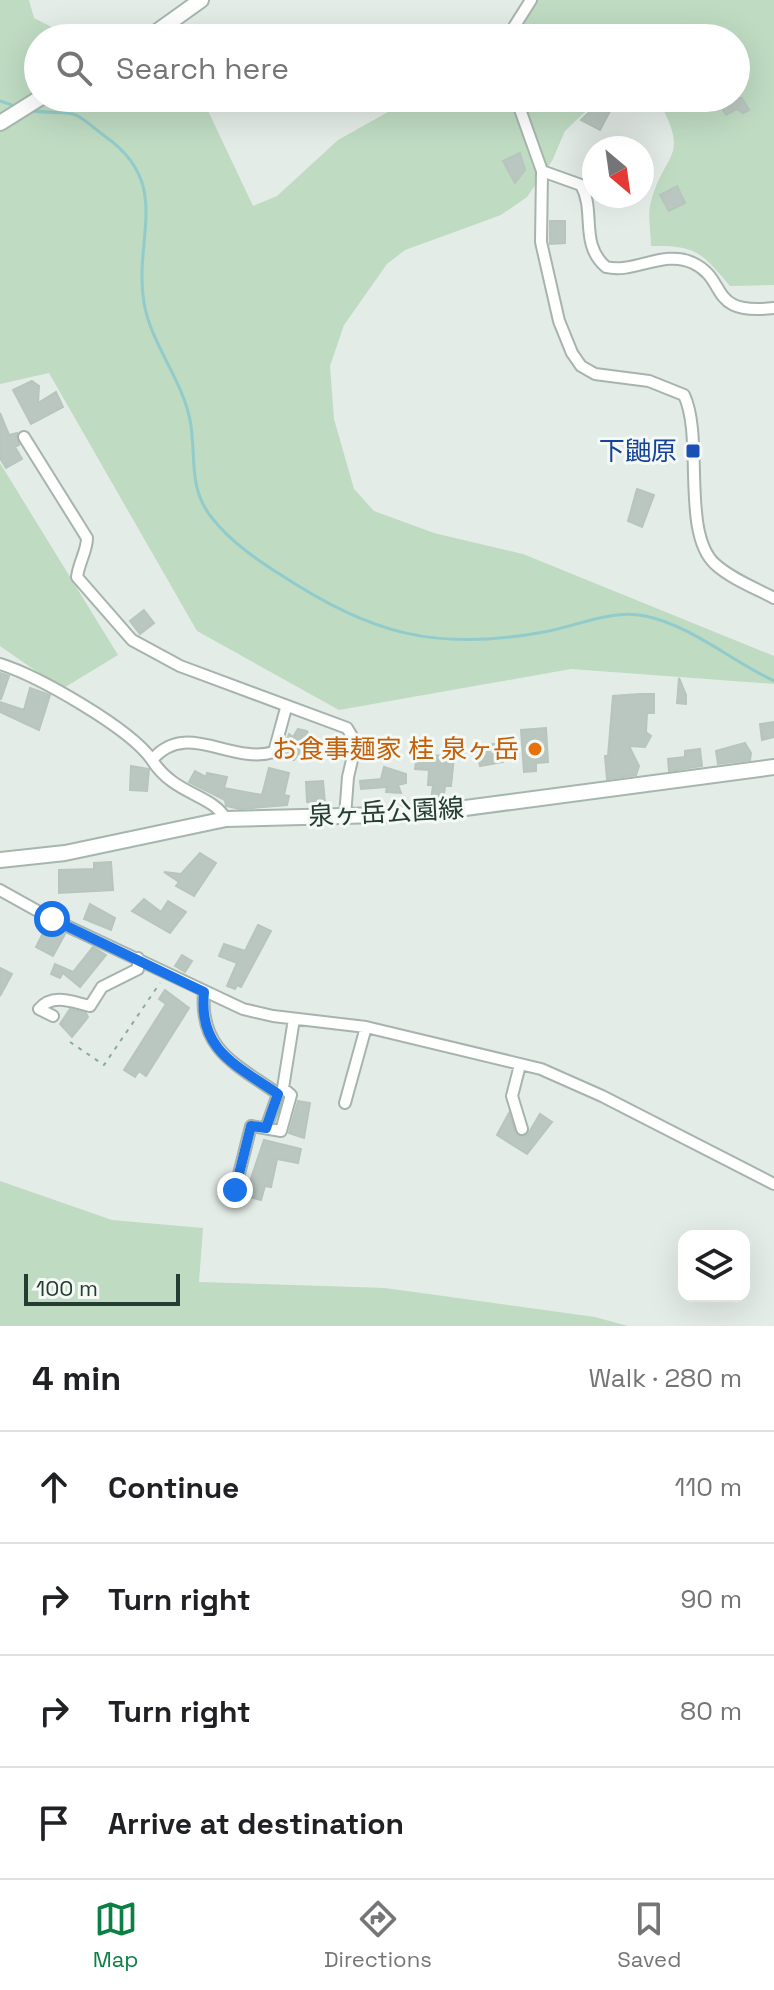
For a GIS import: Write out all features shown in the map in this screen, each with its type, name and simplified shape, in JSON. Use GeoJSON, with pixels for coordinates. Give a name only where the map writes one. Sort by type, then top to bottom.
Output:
{"type":"FeatureCollection","features":[{"type":"Feature","properties":{"kind":"main road"},"geometry":{"type":"LineString","coordinates":[[168,24],[201,0]]}},
{"type":"Feature","properties":{"kind":"main road"},"geometry":{"type":"LineString","coordinates":[[4,121],[24,108]]}},
{"type":"Feature","properties":{"kind":"main road","name":"泉ヶ岳公園線"},"geometry":{"type":"LineString","coordinates":[[0,860],[65,853],[226,819],[466,810],[770,769]]}},
{"type":"Feature","properties":{"kind":"street"},"geometry":{"type":"LineString","coordinates":[[516,24],[531,0]]}},
{"type":"Feature","properties":{"kind":"street"},"geometry":{"type":"LineString","coordinates":[[521,112],[542,171],[541,242],[559,321],[572,353],[581,366],[595,374],[649,381],[684,395],[690,413],[697,518],[707,550],[715,564],[774,598]]}},
{"type":"Feature","properties":{"kind":"street"},"geometry":{"type":"LineString","coordinates":[[542,171],[581,185],[587,198],[590,241],[606,267],[671,259],[690,262],[702,269],[729,302],[745,309],[774,308]]}},
{"type":"Feature","properties":{"kind":"street"},"geometry":{"type":"LineString","coordinates":[[24,437],[87,538],[77,577],[132,640],[180,666],[286,708],[347,728],[356,743],[348,777],[345,816]]}},
{"type":"Feature","properties":{"kind":"street"},"geometry":{"type":"LineString","coordinates":[[0,664],[23,671],[86,708],[144,749],[163,777],[186,793],[219,807],[226,819]]}},
{"type":"Feature","properties":{"kind":"street"},"geometry":{"type":"LineString","coordinates":[[152,760],[160,750],[191,741],[221,752],[264,755],[274,752],[286,708]]}},
{"type":"Feature","properties":{"kind":"street"},"geometry":{"type":"LineString","coordinates":[[0,890],[52,919],[243,1009],[294,1019],[366,1027],[541,1069],[591,1091],[774,1184]]}},
{"type":"Feature","properties":{"kind":"street"},"geometry":{"type":"LineString","coordinates":[[53,1016],[39,1009],[46,1001],[58,999],[90,1006],[102,987],[138,969],[138,958]]}},
{"type":"Feature","properties":{"kind":"street"},"geometry":{"type":"LineString","coordinates":[[204,992],[206,1028],[214,1046],[278,1094],[266,1128]]}},
{"type":"Feature","properties":{"kind":"street"},"geometry":{"type":"LineString","coordinates":[[235,1190],[251,1126],[281,1131],[291,1095],[283,1088],[294,1019]]}},
{"type":"Feature","properties":{"kind":"street"},"geometry":{"type":"LineString","coordinates":[[345,1103],[366,1027]]}},
{"type":"Feature","properties":{"kind":"street"},"geometry":{"type":"LineString","coordinates":[[520,1065],[512,1096],[522,1129]]}},
{"type":"Feature","properties":{"kind":"path"},"geometry":{"type":"LineString","coordinates":[[70,1042],[104,1065],[168,973]]}},
{"type":"Feature","properties":{"kind":"green space"},"geometry":{"type":"Polygon","coordinates":[[[0,0],[29,0],[34,18],[46,24],[24,24],[24,112],[209,112],[253,206],[277,196],[338,140],[388,112],[585,112],[565,131],[552,161],[527,197],[501,215],[405,250],[387,264],[344,325],[330,366],[334,419],[354,489],[374,511],[434,533],[523,554],[774,656],[774,684],[571,669],[339,710],[197,631],[49,373],[0,384],[0,0]]]}},
{"type":"Feature","properties":{"kind":"green space"},"geometry":{"type":"Polygon","coordinates":[[[532,0],[774,0],[774,285],[730,286],[712,265],[696,253],[678,247],[651,246],[649,218],[650,208],[654,208],[656,185],[674,144],[664,112],[750,112],[750,24],[511,24],[532,0]]]}},
{"type":"Feature","properties":{"kind":"green space"},"geometry":{"type":"Polygon","coordinates":[[[0,463],[118,655],[62,689],[0,646],[0,463]]]}},
{"type":"Feature","properties":{"kind":"green space"},"geometry":{"type":"Polygon","coordinates":[[[0,1181],[112,1220],[203,1228],[199,1282],[385,1288],[595,1317],[628,1326],[0,1326],[0,1181]]]}},
{"type":"Feature","properties":{"kind":"building"},"geometry":{"type":"Polygon","coordinates":[[[589,112],[610,112],[600,130],[581,120],[589,112]]]}},
{"type":"Feature","properties":{"kind":"building"},"geometry":{"type":"Polygon","coordinates":[[[520,153],[525,170],[515,183],[503,161],[520,153]]]}},
{"type":"Feature","properties":{"kind":"building"},"geometry":{"type":"Polygon","coordinates":[[[677,186],[685,203],[669,211],[660,195],[677,186]]]}},
{"type":"Feature","properties":{"kind":"building"},"geometry":{"type":"Polygon","coordinates":[[[550,221],[565,221],[565,243],[550,244],[550,221]]]}},
{"type":"Feature","properties":{"kind":"building"},"geometry":{"type":"Polygon","coordinates":[[[32,381],[39,386],[38,403],[56,392],[63,407],[31,424],[13,390],[32,381]]]}},
{"type":"Feature","properties":{"kind":"building"},"geometry":{"type":"Polygon","coordinates":[[[0,413],[9,435],[17,433],[19,445],[15,447],[22,459],[6,468],[0,458],[0,413]]]}},
{"type":"Feature","properties":{"kind":"building"},"geometry":{"type":"Polygon","coordinates":[[[637,489],[654,495],[642,527],[628,521],[637,489]]]}},
{"type":"Feature","properties":{"kind":"building"},"geometry":{"type":"Polygon","coordinates":[[[144,610],[154,623],[140,634],[130,621],[144,610]]]}},
{"type":"Feature","properties":{"kind":"building"},"geometry":{"type":"Polygon","coordinates":[[[0,673],[9,676],[1,699],[0,699],[0,673]]]}},
{"type":"Feature","properties":{"kind":"building"},"geometry":{"type":"Polygon","coordinates":[[[679,678],[686,695],[686,704],[677,703],[679,678]]]}},
{"type":"Feature","properties":{"kind":"building"},"geometry":{"type":"Polygon","coordinates":[[[30,688],[50,695],[39,730],[0,712],[0,702],[24,710],[30,688]]]}},
{"type":"Feature","properties":{"kind":"building"},"geometry":{"type":"Polygon","coordinates":[[[654,694],[654,713],[647,713],[646,732],[651,736],[645,747],[629,746],[639,766],[636,775],[607,779],[605,756],[608,756],[613,696],[654,694]]]}},
{"type":"Feature","properties":{"kind":"building"},"geometry":{"type":"Polygon","coordinates":[[[774,722],[774,737],[762,740],[760,724],[774,722]]]}},
{"type":"Feature","properties":{"kind":"building"},"geometry":{"type":"Polygon","coordinates":[[[546,728],[548,762],[536,763],[536,771],[524,772],[521,730],[546,728]]]}},
{"type":"Feature","properties":{"kind":"building"},"geometry":{"type":"Polygon","coordinates":[[[298,729],[307,731],[310,739],[294,760],[285,757],[288,748],[285,744],[289,734],[293,737],[298,729]]]}},
{"type":"Feature","properties":{"kind":"building"},"geometry":{"type":"Polygon","coordinates":[[[500,743],[503,762],[480,766],[476,747],[500,743]]]}},
{"type":"Feature","properties":{"kind":"building"},"geometry":{"type":"Polygon","coordinates":[[[745,743],[751,753],[750,760],[718,764],[716,751],[745,743]]]}},
{"type":"Feature","properties":{"kind":"building"},"geometry":{"type":"Polygon","coordinates":[[[700,749],[702,766],[669,771],[668,759],[685,757],[685,751],[700,749]]]}},
{"type":"Feature","properties":{"kind":"building"},"geometry":{"type":"Polygon","coordinates":[[[417,754],[454,757],[451,786],[445,786],[443,801],[431,801],[433,785],[428,785],[429,770],[415,769],[417,754]]]}},
{"type":"Feature","properties":{"kind":"building"},"geometry":{"type":"Polygon","coordinates":[[[131,766],[149,769],[147,791],[130,790],[131,766]]]}},
{"type":"Feature","properties":{"kind":"building"},"geometry":{"type":"Polygon","coordinates":[[[384,767],[406,774],[406,783],[398,785],[401,793],[386,792],[387,787],[361,789],[360,781],[381,779],[384,767]]]}},
{"type":"Feature","properties":{"kind":"building"},"geometry":{"type":"Polygon","coordinates":[[[269,768],[289,773],[284,795],[289,796],[287,805],[240,809],[226,806],[225,800],[189,782],[195,771],[206,777],[207,773],[227,777],[224,788],[262,795],[269,768]]]}},
{"type":"Feature","properties":{"kind":"building"},"geometry":{"type":"Polygon","coordinates":[[[323,781],[325,803],[307,802],[306,782],[323,781]]]}},
{"type":"Feature","properties":{"kind":"building"},"geometry":{"type":"Polygon","coordinates":[[[200,853],[216,863],[194,896],[176,886],[179,882],[164,872],[181,874],[200,853]]]}},
{"type":"Feature","properties":{"kind":"building"},"geometry":{"type":"Polygon","coordinates":[[[111,862],[113,890],[59,893],[59,870],[94,869],[94,863],[111,862]]]}},
{"type":"Feature","properties":{"kind":"building"},"geometry":{"type":"Polygon","coordinates":[[[144,899],[161,912],[168,901],[186,912],[170,933],[132,911],[144,899]]]}},
{"type":"Feature","properties":{"kind":"building"},"geometry":{"type":"Polygon","coordinates":[[[90,904],[115,918],[111,930],[84,919],[90,904]]]}},
{"type":"Feature","properties":{"kind":"building"},"geometry":{"type":"Polygon","coordinates":[[[258,925],[271,931],[241,987],[237,985],[235,989],[227,986],[237,963],[219,956],[224,944],[245,951],[258,925]]]}},
{"type":"Feature","properties":{"kind":"building"},"geometry":{"type":"Polygon","coordinates":[[[46,927],[65,934],[53,956],[36,947],[46,927]]]}},
{"type":"Feature","properties":{"kind":"building"},"geometry":{"type":"Polygon","coordinates":[[[93,947],[106,955],[80,987],[63,973],[60,978],[51,974],[55,964],[73,972],[93,947]]]}},
{"type":"Feature","properties":{"kind":"building"},"geometry":{"type":"Polygon","coordinates":[[[182,955],[192,961],[185,972],[175,966],[182,955]]]}},
{"type":"Feature","properties":{"kind":"building"},"geometry":{"type":"Polygon","coordinates":[[[0,968],[12,974],[0,996],[0,968]]]}},
{"type":"Feature","properties":{"kind":"building"},"geometry":{"type":"Polygon","coordinates":[[[165,990],[189,1008],[146,1076],[139,1071],[135,1077],[124,1070],[166,1004],[159,999],[165,990]]]}},
{"type":"Feature","properties":{"kind":"building"},"geometry":{"type":"Polygon","coordinates":[[[70,1009],[86,1013],[88,1017],[72,1037],[60,1024],[70,1009]]]}},
{"type":"Feature","properties":{"kind":"building"},"geometry":{"type":"Polygon","coordinates":[[[298,1101],[310,1103],[304,1138],[289,1133],[298,1101]]]}},
{"type":"Feature","properties":{"kind":"building"},"geometry":{"type":"Polygon","coordinates":[[[509,1113],[515,1132],[521,1137],[528,1134],[540,1114],[552,1122],[527,1154],[497,1135],[509,1113]]]}},
{"type":"Feature","properties":{"kind":"building"},"geometry":{"type":"Polygon","coordinates":[[[264,1140],[301,1149],[298,1163],[277,1159],[271,1187],[265,1186],[261,1200],[245,1196],[264,1140]]]}},
{"type":"Feature","properties":{"kind":"waterway"},"geometry":{"type":"LineString","coordinates":[[0,101],[18,107]]}},
{"type":"Feature","properties":{"kind":"waterway"},"geometry":{"type":"LineString","coordinates":[[42,112],[80,117],[126,155],[139,174],[145,193],[142,279],[148,318],[186,405],[199,495],[212,518],[244,550],[345,612],[406,633],[470,640],[505,638],[607,616],[632,614],[662,621],[695,635],[774,681]]}},
{"type":"Feature","properties":{"kind":"place","name":"下鼬原"},"geometry":{"type":"Point","coordinates":[693,451]}},
{"type":"Feature","properties":{"kind":"place","name":"お食事麺家 桂 泉ヶ岳"},"geometry":{"type":"Point","coordinates":[535,749]}},
{"type":"Feature","properties":{"kind":"route"},"geometry":{"type":"LineString","coordinates":[[52,919],[156,966],[204,992],[206,1028],[214,1046],[278,1094],[266,1128],[251,1126],[235,1190]]}}]}
